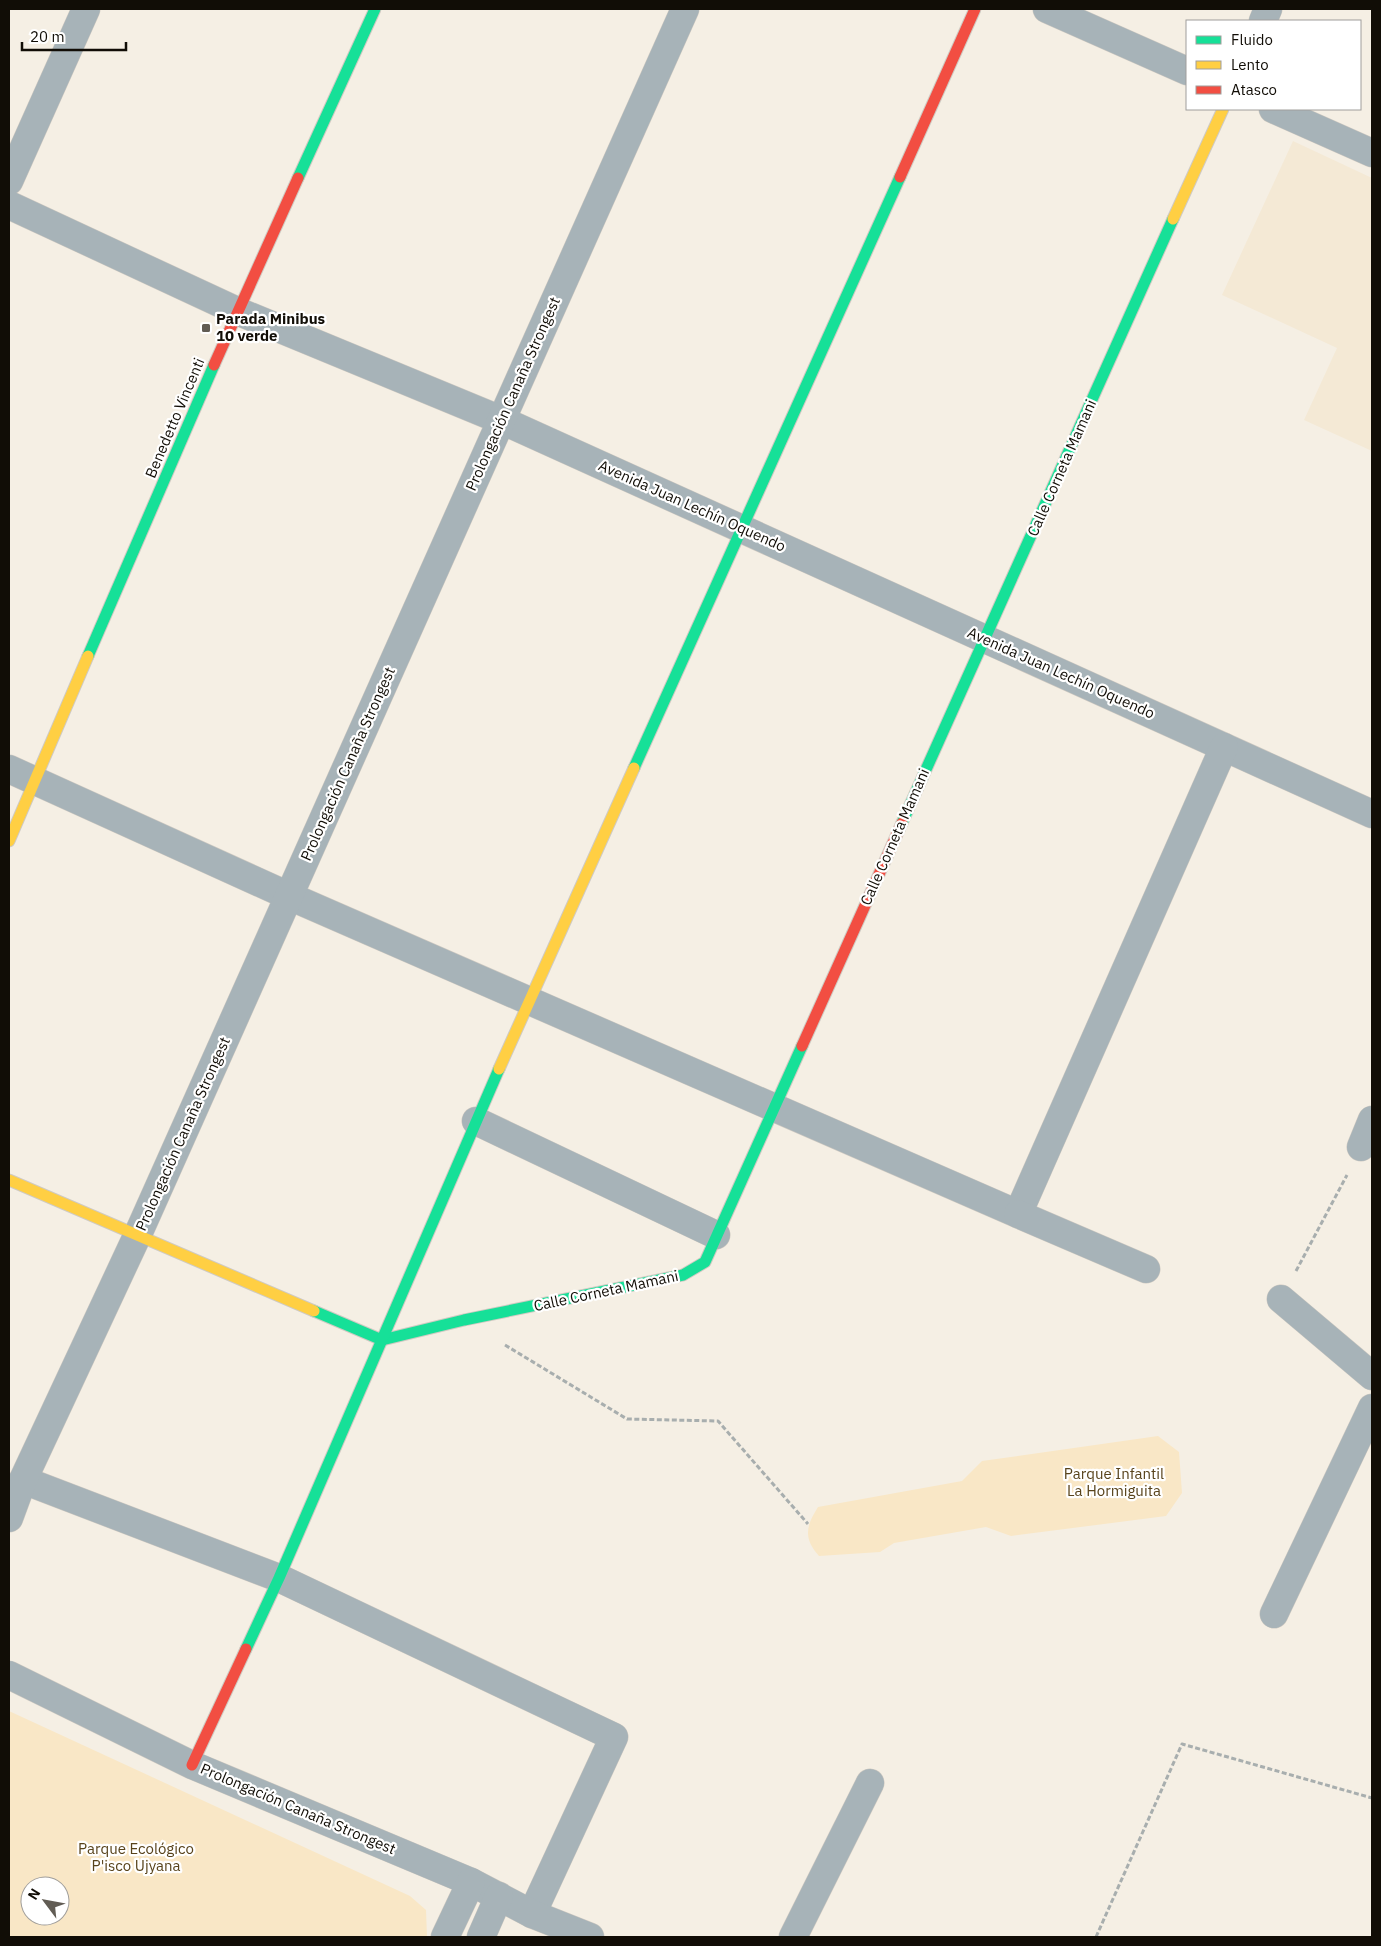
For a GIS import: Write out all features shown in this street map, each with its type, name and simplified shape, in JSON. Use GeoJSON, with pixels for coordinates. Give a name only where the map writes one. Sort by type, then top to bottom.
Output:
{"type":"FeatureCollection","features":[{"type":"Feature","properties":{"kind":"street"},"geometry":{"type":"LineString","coordinates":[[9,181],[86,9]]}},
{"type":"Feature","properties":{"kind":"street","name":"Benedetto Vincenti"},"geometry":{"type":"LineString","coordinates":[[9,841],[237,311],[375,9]]}},
{"type":"Feature","properties":{"kind":"street","name":"Prolongación Canaña Strongest"},"geometry":{"type":"LineString","coordinates":[[9,1518],[23,1480],[138,1234],[685,9]]}},
{"type":"Feature","properties":{"kind":"street"},"geometry":{"type":"LineString","coordinates":[[192,1765],[279,1578],[476,1121],[975,9]]}},
{"type":"Feature","properties":{"kind":"street"},"geometry":{"type":"LineString","coordinates":[[1047,9],[1186,71]]}},
{"type":"Feature","properties":{"kind":"street","name":"Calle Corneta Mamani"},"geometry":{"type":"LineString","coordinates":[[382,1340],[464,1320],[683,1275],[705,1262],[1223,110]]}},
{"type":"Feature","properties":{"kind":"street"},"geometry":{"type":"LineString","coordinates":[[1275,110],[1372,152]]}},
{"type":"Feature","properties":{"kind":"street","name":"Avenida Juan Lechín Oquendo"},"geometry":{"type":"LineString","coordinates":[[9,205],[237,311],[501,420],[1372,814]]}},
{"type":"Feature","properties":{"kind":"street"},"geometry":{"type":"LineString","coordinates":[[1018,1214],[1224,747]]}},
{"type":"Feature","properties":{"kind":"street"},"geometry":{"type":"LineString","coordinates":[[9,769],[289,896],[530,1002],[1146,1269]]}},
{"type":"Feature","properties":{"kind":"street"},"geometry":{"type":"LineString","coordinates":[[1361,1148],[1372,1120]]}},
{"type":"Feature","properties":{"kind":"street"},"geometry":{"type":"LineString","coordinates":[[476,1121],[716,1235]]}},
{"type":"Feature","properties":{"kind":"street"},"geometry":{"type":"LineString","coordinates":[[9,1180],[382,1340]]}},
{"type":"Feature","properties":{"kind":"street"},"geometry":{"type":"LineString","coordinates":[[1281,1299],[1372,1376]]}},
{"type":"Feature","properties":{"kind":"street"},"geometry":{"type":"LineString","coordinates":[[1274,1614],[1372,1408]]}},
{"type":"Feature","properties":{"kind":"street"},"geometry":{"type":"LineString","coordinates":[[23,1480],[279,1578],[614,1737],[532,1914]]}},
{"type":"Feature","properties":{"kind":"street","name":"Prolongación Canaña Strongest"},"geometry":{"type":"LineString","coordinates":[[9,1675],[192,1765],[471,1882],[532,1914],[590,1937]]}},
{"type":"Feature","properties":{"kind":"street"},"geometry":{"type":"LineString","coordinates":[[793,1937],[870,1784]]}},
{"type":"Feature","properties":{"kind":"street"},"geometry":{"type":"LineString","coordinates":[[445,1937],[471,1882]]}},
{"type":"Feature","properties":{"kind":"street"},"geometry":{"type":"LineString","coordinates":[[481,1937],[498,1896]]}},
{"type":"Feature","properties":{"kind":"path"},"geometry":{"type":"LineString","coordinates":[[1281,1299],[1361,1148]]}},
{"type":"Feature","properties":{"kind":"path"},"geometry":{"type":"LineString","coordinates":[[464,1320],[627,1419],[718,1421],[808,1524]]}},
{"type":"Feature","properties":{"kind":"path"},"geometry":{"type":"LineString","coordinates":[[1096,1937],[1182,1744],[1372,1798]]}},
{"type":"Feature","properties":{"kind":"shaded area"},"geometry":{"type":"Polygon","coordinates":[[[1293,141],[1372,178],[1372,451],[1304,420],[1337,348],[1222,295],[1293,141]]]}},
{"type":"Feature","properties":{"kind":"green space","name":"Parque Infantil La Hormiguita"},"geometry":{"type":"Polygon","coordinates":[[[1158,1436],[1179,1452],[1182,1493],[1166,1516],[1011,1536],[986,1527],[894,1543],[880,1552],[819,1556],[808,1538],[809,1526],[818,1507],[962,1481],[982,1461],[1158,1436]]]}},
{"type":"Feature","properties":{"kind":"green space","name":"Parque Ecológico P'isco Ujyana"},"geometry":{"type":"Polygon","coordinates":[[[9,1711],[410,1896],[426,1910],[427,1937],[9,1937],[9,1711]]]}},
{"type":"Feature","properties":{"kind":"traffic: fast"},"geometry":{"type":"LineString","coordinates":[[298,178],[375,9]]}},
{"type":"Feature","properties":{"kind":"traffic: fast"},"geometry":{"type":"LineString","coordinates":[[634,768],[900,177]]}},
{"type":"Feature","properties":{"kind":"traffic: fast"},"geometry":{"type":"LineString","coordinates":[[902,823],[1173,219]]}},
{"type":"Feature","properties":{"kind":"traffic: fast"},"geometry":{"type":"LineString","coordinates":[[88,656],[214,365]]}},
{"type":"Feature","properties":{"kind":"traffic: fast"},"geometry":{"type":"LineString","coordinates":[[314,1311],[382,1340],[464,1320],[683,1275],[705,1262],[802,1046]]}},
{"type":"Feature","properties":{"kind":"traffic: fast"},"geometry":{"type":"LineString","coordinates":[[246,1649],[279,1578],[499,1069]]}},
{"type":"Feature","properties":{"kind":"traffic: slow"},"geometry":{"type":"LineString","coordinates":[[1173,219],[1223,110]]}},
{"type":"Feature","properties":{"kind":"traffic: slow"},"geometry":{"type":"LineString","coordinates":[[9,841],[88,656]]}},
{"type":"Feature","properties":{"kind":"traffic: slow"},"geometry":{"type":"LineString","coordinates":[[499,1069],[634,768]]}},
{"type":"Feature","properties":{"kind":"traffic: slow"},"geometry":{"type":"LineString","coordinates":[[9,1180],[314,1311]]}},
{"type":"Feature","properties":{"kind":"traffic: jam"},"geometry":{"type":"LineString","coordinates":[[900,177],[975,9]]}},
{"type":"Feature","properties":{"kind":"traffic: jam"},"geometry":{"type":"LineString","coordinates":[[214,365],[298,178]]}},
{"type":"Feature","properties":{"kind":"traffic: jam"},"geometry":{"type":"LineString","coordinates":[[802,1046],[902,823]]}},
{"type":"Feature","properties":{"kind":"traffic: jam"},"geometry":{"type":"LineString","coordinates":[[192,1765],[246,1649]]}},
{"type":"Feature","properties":{"kind":"place","name":"Parada Minibus 10 verde"},"geometry":{"type":"Point","coordinates":[206,328]}}]}
